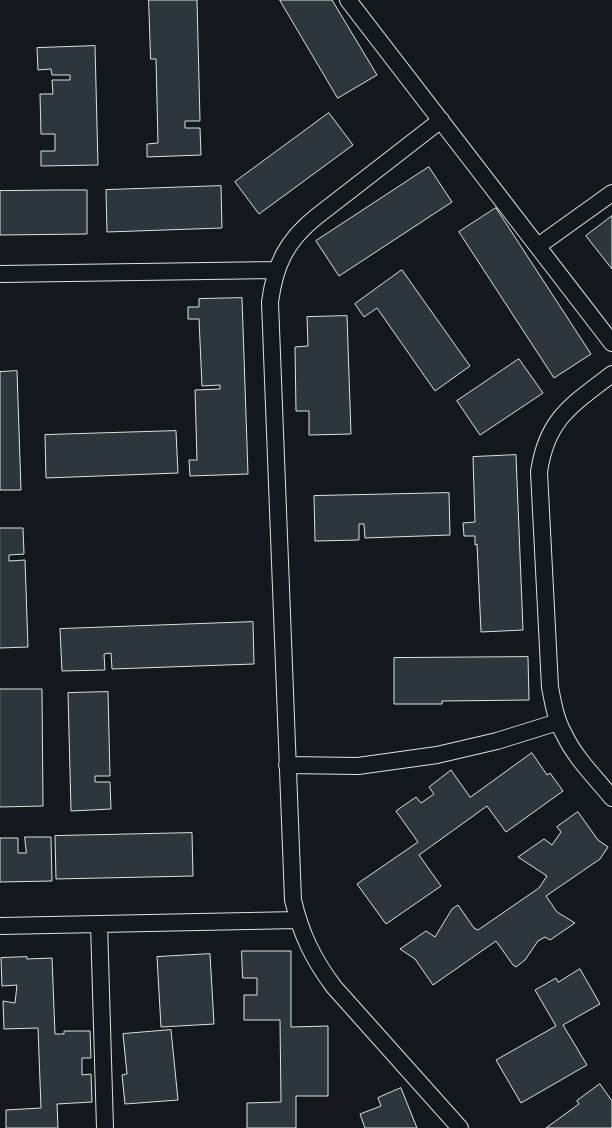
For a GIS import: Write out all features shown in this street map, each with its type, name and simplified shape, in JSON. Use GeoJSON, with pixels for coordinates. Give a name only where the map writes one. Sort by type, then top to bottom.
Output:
{"type":"FeatureCollection","features":[{"type":"Feature","properties":{"kind":"street"},"geometry":{"type":"LineString","coordinates":[[348,0],[612,342]]}},
{"type":"Feature","properties":{"kind":"street"},"geometry":{"type":"LineString","coordinates":[[441,120],[306,225],[290,243],[276,270],[270,302],[292,900],[305,940],[313,957],[334,987],[460,1128]]}},
{"type":"Feature","properties":{"kind":"street"},"geometry":{"type":"LineString","coordinates":[[538,246],[612,193]]}},
{"type":"Feature","properties":{"kind":"street"},"geometry":{"type":"LineString","coordinates":[[0,274],[276,270]]}},
{"type":"Feature","properties":{"kind":"street"},"geometry":{"type":"LineString","coordinates":[[612,374],[568,408],[559,419],[546,443],[540,465],[539,487],[550,687],[553,705],[558,722],[576,755],[612,798]]}},
{"type":"Feature","properties":{"kind":"street"},"geometry":{"type":"LineString","coordinates":[[287,765],[358,766],[437,755],[496,742],[558,722]]}},
{"type":"Feature","properties":{"kind":"street"},"geometry":{"type":"LineString","coordinates":[[0,926],[298,920]]}},
{"type":"Feature","properties":{"kind":"street"},"geometry":{"type":"LineString","coordinates":[[99,924],[105,1128]]}},
{"type":"Feature","properties":{"kind":"building"},"geometry":{"type":"Polygon","coordinates":[[[149,0],[197,0],[200,121],[185,121],[185,128],[200,128],[201,155],[147,157],[147,144],[158,143],[156,59],[151,59],[149,0]]]}},
{"type":"Feature","properties":{"kind":"building"},"geometry":{"type":"Polygon","coordinates":[[[280,0],[332,0],[377,75],[338,98],[280,0]]]}},
{"type":"Feature","properties":{"kind":"building"},"geometry":{"type":"Polygon","coordinates":[[[95,46],[98,165],[41,166],[41,151],[55,151],[55,134],[41,134],[40,94],[53,94],[52,80],[70,80],[70,75],[52,75],[51,69],[38,70],[37,48],[95,46]]]}},
{"type":"Feature","properties":{"kind":"building"},"geometry":{"type":"Polygon","coordinates":[[[329,113],[353,145],[259,214],[235,182],[329,113]]]}},
{"type":"Feature","properties":{"kind":"building"},"geometry":{"type":"Polygon","coordinates":[[[429,167],[452,202],[339,276],[316,241],[429,167]]]}},
{"type":"Feature","properties":{"kind":"building"},"geometry":{"type":"Polygon","coordinates":[[[221,186],[222,228],[107,232],[106,190],[221,186]]]}},
{"type":"Feature","properties":{"kind":"building"},"geometry":{"type":"Polygon","coordinates":[[[87,190],[87,234],[0,235],[0,191],[87,190]]]}},
{"type":"Feature","properties":{"kind":"building"},"geometry":{"type":"Polygon","coordinates":[[[496,208],[591,354],[554,378],[459,232],[496,208]]]}},
{"type":"Feature","properties":{"kind":"building"},"geometry":{"type":"Polygon","coordinates":[[[612,216],[612,269],[586,236],[612,216]]]}},
{"type":"Feature","properties":{"kind":"building"},"geometry":{"type":"Polygon","coordinates":[[[402,270],[470,366],[435,391],[377,308],[364,317],[355,304],[402,270]]]}},
{"type":"Feature","properties":{"kind":"building"},"geometry":{"type":"Polygon","coordinates":[[[242,298],[248,474],[190,476],[189,460],[197,460],[195,390],[220,389],[220,385],[202,386],[199,319],[188,319],[188,307],[199,307],[199,299],[242,298]]]}},
{"type":"Feature","properties":{"kind":"building"},"geometry":{"type":"Polygon","coordinates":[[[347,316],[351,434],[309,435],[309,411],[296,411],[295,347],[308,346],[307,317],[347,316]]]}},
{"type":"Feature","properties":{"kind":"building"},"geometry":{"type":"Polygon","coordinates":[[[519,359],[543,393],[480,435],[457,401],[519,359]]]}},
{"type":"Feature","properties":{"kind":"building"},"geometry":{"type":"Polygon","coordinates":[[[17,371],[21,490],[0,490],[0,372],[17,371]]]}},
{"type":"Feature","properties":{"kind":"building"},"geometry":{"type":"Polygon","coordinates":[[[176,431],[178,473],[46,478],[45,435],[176,431]]]}},
{"type":"Feature","properties":{"kind":"building"},"geometry":{"type":"Polygon","coordinates":[[[516,455],[523,630],[481,632],[477,544],[475,545],[475,536],[464,536],[463,523],[475,522],[473,457],[516,455]]]}},
{"type":"Feature","properties":{"kind":"building"},"geometry":{"type":"Polygon","coordinates":[[[449,493],[450,535],[365,538],[364,524],[359,524],[359,540],[315,541],[314,496],[449,493]]]}},
{"type":"Feature","properties":{"kind":"building"},"geometry":{"type":"Polygon","coordinates":[[[0,528],[23,528],[24,554],[9,555],[9,561],[25,560],[28,647],[0,648],[0,528]]]}},
{"type":"Feature","properties":{"kind":"building"},"geometry":{"type":"Polygon","coordinates":[[[253,622],[254,664],[112,669],[111,653],[104,654],[105,670],[62,671],[60,629],[253,622]]]}},
{"type":"Feature","properties":{"kind":"building"},"geometry":{"type":"Polygon","coordinates":[[[528,657],[529,700],[442,701],[442,704],[394,704],[394,658],[528,657]]]}},
{"type":"Feature","properties":{"kind":"building"},"geometry":{"type":"Polygon","coordinates":[[[0,689],[42,689],[43,806],[0,807],[0,689]]]}},
{"type":"Feature","properties":{"kind":"building"},"geometry":{"type":"Polygon","coordinates":[[[108,692],[110,776],[95,776],[95,782],[110,782],[111,809],[71,811],[68,693],[108,692]]]}},
{"type":"Feature","properties":{"kind":"building"},"geometry":{"type":"Polygon","coordinates":[[[532,753],[547,775],[550,773],[563,791],[506,832],[487,806],[419,855],[441,886],[386,924],[357,884],[418,842],[396,811],[416,797],[421,803],[434,794],[429,787],[451,770],[470,797],[532,753]]]}},
{"type":"Feature","properties":{"kind":"building"},"geometry":{"type":"Polygon","coordinates":[[[578,812],[598,840],[608,847],[600,859],[546,896],[557,912],[575,923],[550,940],[545,937],[538,941],[525,960],[516,967],[496,941],[433,985],[415,959],[400,949],[426,931],[435,937],[452,909],[458,905],[474,928],[478,930],[539,888],[547,876],[518,857],[544,839],[552,845],[561,832],[557,827],[578,812]]]}},
{"type":"Feature","properties":{"kind":"building"},"geometry":{"type":"Polygon","coordinates":[[[192,833],[193,876],[56,879],[55,836],[192,833]]]}},
{"type":"Feature","properties":{"kind":"building"},"geometry":{"type":"Polygon","coordinates":[[[25,837],[51,837],[52,881],[0,882],[0,838],[18,838],[18,853],[26,853],[25,837]]]}},
{"type":"Feature","properties":{"kind":"building"},"geometry":{"type":"Polygon","coordinates":[[[242,951],[291,951],[291,1027],[328,1026],[328,1096],[296,1096],[296,1128],[247,1128],[247,1103],[281,1102],[280,1020],[244,1020],[244,995],[257,995],[257,978],[243,978],[242,951]]]}},
{"type":"Feature","properties":{"kind":"building"},"geometry":{"type":"Polygon","coordinates":[[[210,954],[214,1024],[161,1027],[157,957],[210,954]]]}},
{"type":"Feature","properties":{"kind":"building"},"geometry":{"type":"Polygon","coordinates":[[[27,957],[27,959],[52,958],[55,1034],[64,1034],[64,1031],[90,1031],[91,1058],[82,1058],[82,1075],[91,1074],[92,1102],[57,1104],[58,1128],[6,1128],[6,1110],[41,1108],[38,1028],[4,1029],[3,1001],[15,1003],[17,985],[2,986],[1,958],[27,957]]]}},
{"type":"Feature","properties":{"kind":"building"},"geometry":{"type":"Polygon","coordinates":[[[580,969],[600,1004],[563,1025],[587,1065],[521,1103],[496,1060],[556,1026],[535,990],[556,978],[558,982],[580,969]]]}},
{"type":"Feature","properties":{"kind":"building"},"geometry":{"type":"Polygon","coordinates":[[[171,1030],[178,1100],[125,1104],[122,1075],[127,1074],[123,1034],[171,1030]]]}},
{"type":"Feature","properties":{"kind":"building"},"geometry":{"type":"Polygon","coordinates":[[[600,1084],[612,1101],[612,1128],[546,1128],[579,1104],[577,1101],[600,1084]]]}},
{"type":"Feature","properties":{"kind":"building"},"geometry":{"type":"Polygon","coordinates":[[[401,1088],[417,1128],[365,1128],[360,1114],[381,1106],[378,1098],[401,1088]]]}}]}
